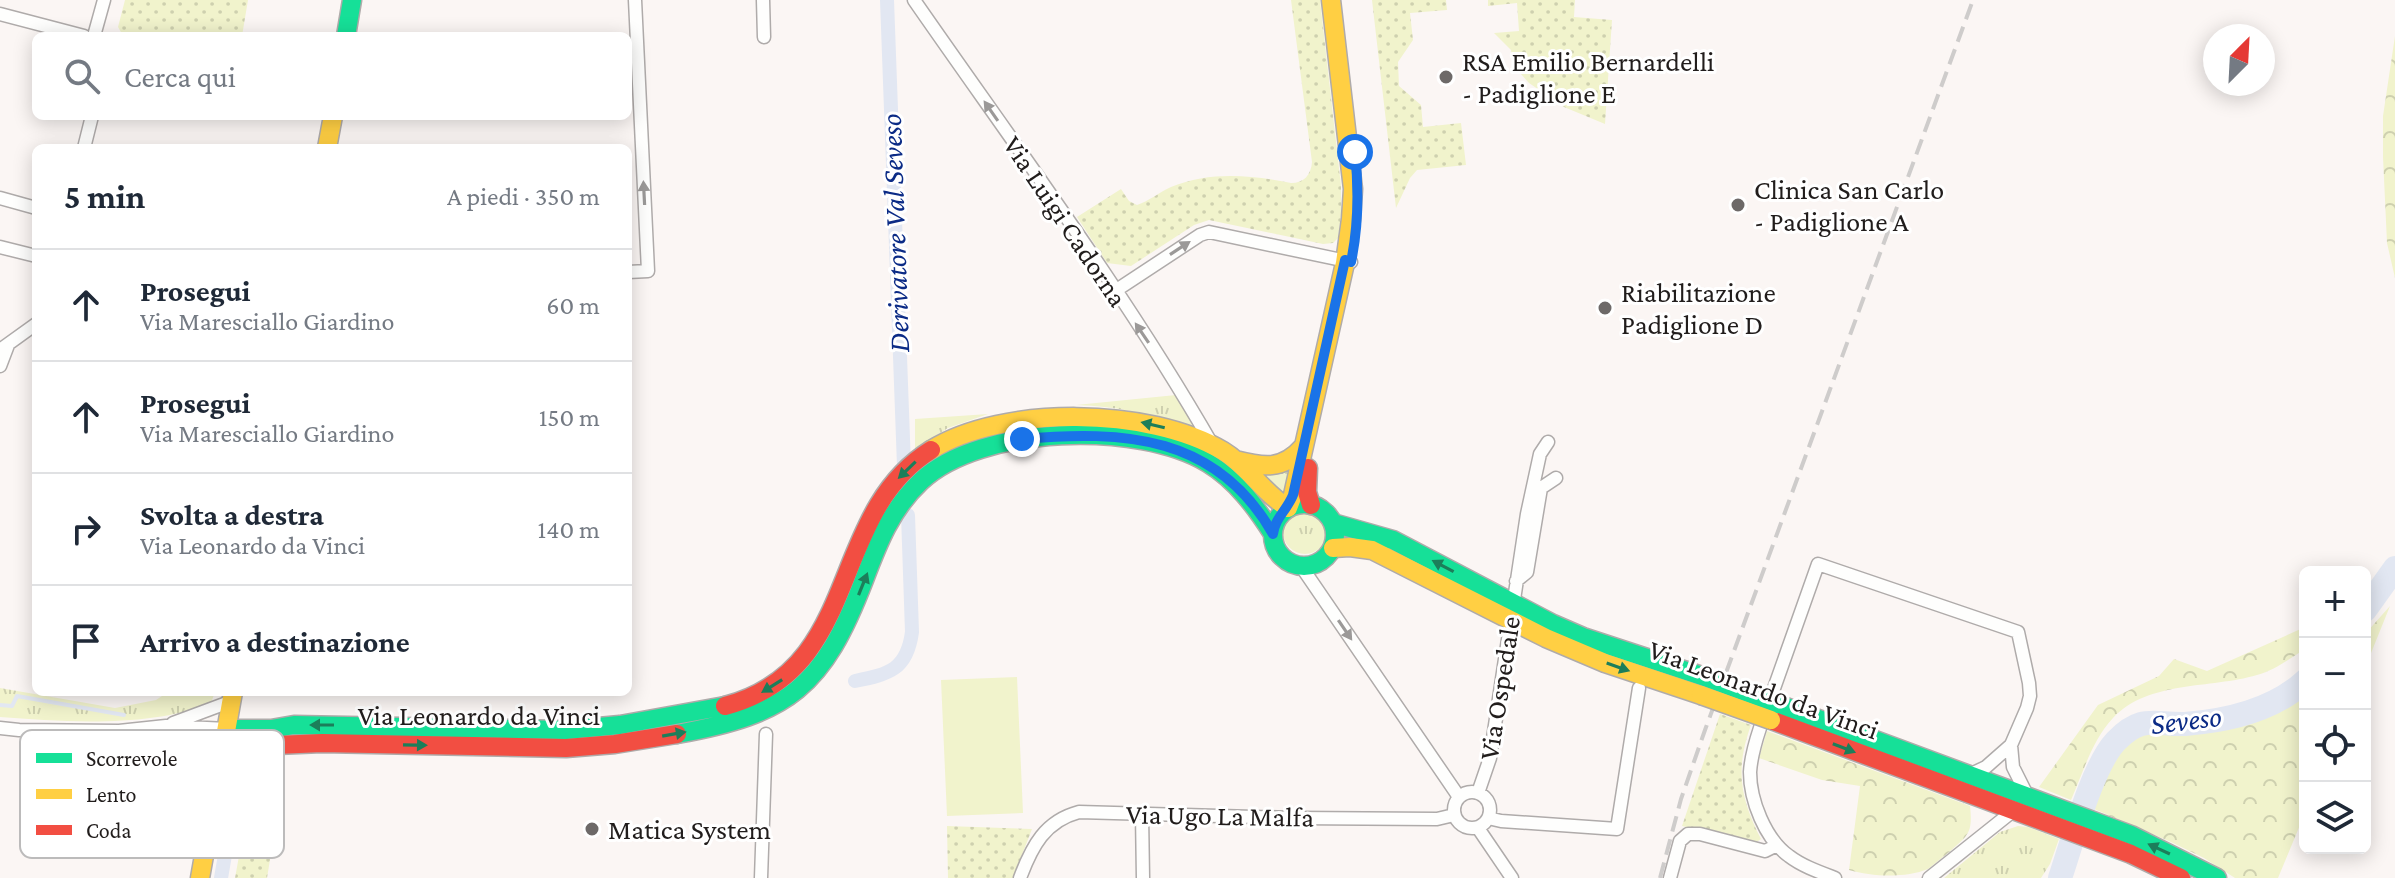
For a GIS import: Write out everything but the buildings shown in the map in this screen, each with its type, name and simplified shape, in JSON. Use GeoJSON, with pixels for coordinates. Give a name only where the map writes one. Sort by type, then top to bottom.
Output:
{"type":"FeatureCollection","features":[{"type":"Feature","properties":{"kind":"main road"},"geometry":{"type":"LineString","coordinates":[[347,32],[352,0]]}},
{"type":"Feature","properties":{"kind":"main road"},"geometry":{"type":"LineString","coordinates":[[1311,505],[1307,492],[1308,461],[1348,261],[1353,217],[1353,189],[1334,0]]}},
{"type":"Feature","properties":{"kind":"main road"},"geometry":{"type":"LineString","coordinates":[[328,144],[332,120]]}},
{"type":"Feature","properties":{"kind":"main road"},"geometry":{"type":"LineString","coordinates":[[1288,508],[1311,505],[1326,513],[1333,523],[1333,548],[1317,564],[1301,566],[1288,562],[1279,553],[1273,534],[1276,522],[1288,508],[1293,495],[1348,261]]}},
{"type":"Feature","properties":{"kind":"main road","name":"Via Leonardo da Vinci"},"geometry":{"type":"LineString","coordinates":[[265,730],[294,725],[567,730],[625,724],[743,701],[772,686],[808,655],[829,620],[873,510],[904,472],[922,455],[943,443],[988,426],[1096,417],[1177,430],[1235,460],[1261,490],[1288,508]]}},
{"type":"Feature","properties":{"kind":"main road","name":"Via Leonardo da Vinci"},"geometry":{"type":"LineString","coordinates":[[284,745],[598,746],[726,725],[751,717],[794,693],[824,664],[841,636],[890,519],[901,503],[933,470],[971,449],[993,443],[1063,435],[1095,435],[1147,441],[1172,449],[1217,469],[1266,522],[1273,534]]}},
{"type":"Feature","properties":{"kind":"main road"},"geometry":{"type":"LineString","coordinates":[[1235,460],[1272,467],[1292,459],[1303,447]]}},
{"type":"Feature","properties":{"kind":"main road","name":"Via Leonardo da Vinci"},"geometry":{"type":"LineString","coordinates":[[1333,523],[1393,540],[1512,612]]}},
{"type":"Feature","properties":{"kind":"main road","name":"Via Leonardo da Vinci"},"geometry":{"type":"LineString","coordinates":[[1333,548],[1372,550],[1512,612],[1583,637],[1704,687],[1774,705],[2028,797],[2060,818]]}},
{"type":"Feature","properties":{"kind":"main road"},"geometry":{"type":"LineString","coordinates":[[227,730],[232,696]]}},
{"type":"Feature","properties":{"kind":"main road","name":"Via Leonardo da Vinci"},"geometry":{"type":"LineString","coordinates":[[1774,705],[1992,803],[2013,811],[2060,818],[2095,831],[2131,854],[2181,878]]}},
{"type":"Feature","properties":{"kind":"main road","name":"Via Leonardo da Vinci"},"geometry":{"type":"LineString","coordinates":[[2095,831],[2131,835],[2217,878]]}},
{"type":"Feature","properties":{"kind":"main road"},"geometry":{"type":"LineString","coordinates":[[200,878],[203,858]]}},
{"type":"Feature","properties":{"kind":"street"},"geometry":{"type":"LineString","coordinates":[[95,32],[104,0]]}},
{"type":"Feature","properties":{"kind":"street"},"geometry":{"type":"LineString","coordinates":[[632,272],[648,271],[635,0]]}},
{"type":"Feature","properties":{"kind":"street"},"geometry":{"type":"LineString","coordinates":[[763,0],[764,37]]}},
{"type":"Feature","properties":{"kind":"street","name":"Via Luigi Cadorna"},"geometry":{"type":"LineString","coordinates":[[914,0],[1115,291],[1185,397],[1213,446]]}},
{"type":"Feature","properties":{"kind":"street"},"geometry":{"type":"LineString","coordinates":[[0,14],[69,32]]}},
{"type":"Feature","properties":{"kind":"street"},"geometry":{"type":"LineString","coordinates":[[85,144],[91,120]]}},
{"type":"Feature","properties":{"kind":"street"},"geometry":{"type":"LineString","coordinates":[[632,149],[642,149]]}},
{"type":"Feature","properties":{"kind":"street"},"geometry":{"type":"LineString","coordinates":[[0,198],[32,207]]}},
{"type":"Feature","properties":{"kind":"street"},"geometry":{"type":"LineString","coordinates":[[1115,291],[1209,232],[1348,261]]}},
{"type":"Feature","properties":{"kind":"street"},"geometry":{"type":"LineString","coordinates":[[0,247],[32,255]]}},
{"type":"Feature","properties":{"kind":"street"},"geometry":{"type":"LineString","coordinates":[[0,366],[4,347],[32,327]]}},
{"type":"Feature","properties":{"kind":"street","name":"Via Ospedale"},"geometry":{"type":"LineString","coordinates":[[1478,793],[1490,758],[1516,581],[1540,454],[1548,442]]}},
{"type":"Feature","properties":{"kind":"street","name":"Via Ospedale"},"geometry":{"type":"LineString","coordinates":[[1516,581],[1527,572],[1541,488],[1556,478]]}},
{"type":"Feature","properties":{"kind":"street","name":"Via Leonardo da Vinci"},"geometry":{"type":"LineString","coordinates":[[1774,705],[1818,564],[2018,632],[2030,696],[2011,745]]}},
{"type":"Feature","properties":{"kind":"street"},"geometry":{"type":"LineString","coordinates":[[1301,566],[1459,797]]}},
{"type":"Feature","properties":{"kind":"street"},"geometry":{"type":"LineString","coordinates":[[1488,818],[1617,829],[1639,688]]}},
{"type":"Feature","properties":{"kind":"street"},"geometry":{"type":"LineString","coordinates":[[166,726],[232,696]]}},
{"type":"Feature","properties":{"kind":"street"},"geometry":{"type":"LineString","coordinates":[[1774,705],[1753,749],[1751,786],[1759,813],[1777,845],[1788,856],[1835,878]]}},
{"type":"Feature","properties":{"kind":"street"},"geometry":{"type":"LineString","coordinates":[[128,730],[166,726],[190,730]]}},
{"type":"Feature","properties":{"kind":"street"},"geometry":{"type":"LineString","coordinates":[[0,728],[20,730]]}},
{"type":"Feature","properties":{"kind":"street"},"geometry":{"type":"LineString","coordinates":[[761,878],[766,734]]}},
{"type":"Feature","properties":{"kind":"street"},"geometry":{"type":"LineString","coordinates":[[1969,775],[1986,767],[2011,745]]}},
{"type":"Feature","properties":{"kind":"street"},"geometry":{"type":"LineString","coordinates":[[2011,745],[2013,767],[2028,797]]}},
{"type":"Feature","properties":{"kind":"street"},"geometry":{"type":"LineString","coordinates":[[1467,793],[1478,793],[1490,806],[1488,818],[1478,828],[1462,826],[1454,815],[1455,802],[1467,793]]}},
{"type":"Feature","properties":{"kind":"street"},"geometry":{"type":"LineString","coordinates":[[1989,828],[1994,816],[1992,803]]}},
{"type":"Feature","properties":{"kind":"street"},"geometry":{"type":"LineString","coordinates":[[1929,878],[2013,811]]}},
{"type":"Feature","properties":{"kind":"street","name":"Via Ugo La Malfa"},"geometry":{"type":"LineString","coordinates":[[1020,878],[1037,840],[1049,826],[1079,812],[1437,819],[1454,815]]}},
{"type":"Feature","properties":{"kind":"street"},"geometry":{"type":"LineString","coordinates":[[1142,814],[1143,878]]}},
{"type":"Feature","properties":{"kind":"street"},"geometry":{"type":"LineString","coordinates":[[1478,828],[1512,878]]}},
{"type":"Feature","properties":{"kind":"street"},"geometry":{"type":"LineString","coordinates":[[1670,878],[1680,841],[1688,834],[1700,834],[1765,851],[1777,845]]}},
{"type":"Feature","properties":{"kind":"green space"},"geometry":{"type":"Polygon","coordinates":[[[125,0],[248,0],[243,32],[121,32],[118,27],[125,0]]]}},
{"type":"Feature","properties":{"kind":"green space"},"geometry":{"type":"Polygon","coordinates":[[[1291,0],[1320,0],[1341,186],[1338,238],[1333,243],[1323,244],[1209,220],[1194,225],[1131,266],[1107,263],[1077,217],[1121,189],[1129,201],[1137,205],[1171,187],[1201,178],[1246,177],[1291,183],[1300,182],[1308,174],[1312,162],[1291,0]]]}},
{"type":"Feature","properties":{"kind":"green space"},"geometry":{"type":"Polygon","coordinates":[[[1372,0],[1446,0],[1447,10],[1410,13],[1413,40],[1398,62],[1399,86],[1421,105],[1423,127],[1461,123],[1466,165],[1417,170],[1396,208],[1372,0]]]}},
{"type":"Feature","properties":{"kind":"green space"},"geometry":{"type":"Polygon","coordinates":[[[1488,0],[1575,0],[1574,17],[1612,20],[1605,124],[1564,107],[1529,83],[1513,65],[1511,50],[1494,33],[1519,31],[1517,3],[1488,6],[1488,0]]]}},
{"type":"Feature","properties":{"kind":"green space"},"geometry":{"type":"Polygon","coordinates":[[[2395,36],[2395,278],[2387,243],[2383,116],[2395,36]]]}},
{"type":"Feature","properties":{"kind":"green space"},"geometry":{"type":"Polygon","coordinates":[[[1176,395],[1195,425],[1193,429],[1136,412],[1076,405],[1176,395]]]}},
{"type":"Feature","properties":{"kind":"green space"},"geometry":{"type":"Polygon","coordinates":[[[988,414],[948,428],[915,449],[915,419],[988,414]]]}},
{"type":"Feature","properties":{"kind":"green space"},"geometry":{"type":"Polygon","coordinates":[[[1297,460],[1289,498],[1277,493],[1253,469],[1297,460]]]}},
{"type":"Feature","properties":{"kind":"green space"},"geometry":{"type":"Polygon","coordinates":[[[1305,510],[1320,517],[1327,532],[1320,547],[1305,554],[1290,547],[1283,532],[1290,517],[1305,510]]]}},
{"type":"Feature","properties":{"kind":"green space"},"geometry":{"type":"Polygon","coordinates":[[[2390,606],[2371,653],[2371,627],[2390,606]]]}},
{"type":"Feature","properties":{"kind":"green space"},"geometry":{"type":"Polygon","coordinates":[[[2299,630],[2299,653],[2270,670],[2239,679],[2162,691],[2128,706],[2113,718],[2099,736],[2071,800],[2039,787],[2098,705],[2159,676],[2174,659],[2207,671],[2299,630]]]}},
{"type":"Feature","properties":{"kind":"green space"},"geometry":{"type":"Polygon","coordinates":[[[1017,677],[1023,813],[947,816],[941,680],[1017,677]]]}},
{"type":"Feature","properties":{"kind":"green space"},"geometry":{"type":"Polygon","coordinates":[[[0,688],[115,708],[162,696],[214,696],[211,703],[187,711],[135,720],[0,717],[0,688]]]}},
{"type":"Feature","properties":{"kind":"green space"},"geometry":{"type":"Polygon","coordinates":[[[2299,696],[2299,827],[2278,878],[2235,878],[2204,858],[2094,809],[2114,760],[2130,739],[2140,732],[2153,728],[2203,730],[2234,724],[2282,707],[2299,696]]]}},
{"type":"Feature","properties":{"kind":"green space"},"geometry":{"type":"Polygon","coordinates":[[[1720,714],[1751,725],[1743,756],[1742,783],[1748,810],[1761,839],[1755,843],[1682,826],[1720,714]]]}},
{"type":"Feature","properties":{"kind":"green space"},"geometry":{"type":"Polygon","coordinates":[[[1767,731],[1970,806],[1968,833],[1928,869],[1919,872],[1889,876],[1849,870],[1860,786],[1822,780],[1759,758],[1767,731]]]}},
{"type":"Feature","properties":{"kind":"green space"},"geometry":{"type":"Polygon","coordinates":[[[947,826],[1032,829],[1013,878],[948,878],[947,826]]]}},
{"type":"Feature","properties":{"kind":"green space"},"geometry":{"type":"Polygon","coordinates":[[[2018,826],[2059,839],[2041,878],[1944,878],[2000,832],[2018,826]]]}},
{"type":"Feature","properties":{"kind":"green space"},"geometry":{"type":"Polygon","coordinates":[[[239,858],[270,858],[267,878],[235,878],[239,858]]]}},
{"type":"Feature","properties":{"kind":"waterway","name":"Derivatore Val Seveso"},"geometry":{"type":"LineString","coordinates":[[887,0],[904,466]]}},
{"type":"Feature","properties":{"kind":"waterway","name":"Derivatore Val Seveso"},"geometry":{"type":"LineString","coordinates":[[855,681],[878,676],[894,668],[906,655],[910,645],[908,515]]}},
{"type":"Feature","properties":{"kind":"waterway","name":"Seveso"},"geometry":{"type":"LineString","coordinates":[[2371,602],[2395,568]]}},
{"type":"Feature","properties":{"kind":"waterway","name":"Seveso"},"geometry":{"type":"LineString","coordinates":[[2060,878],[2099,768],[2107,753],[2125,733],[2141,724],[2185,724],[2233,717],[2279,700],[2299,686]]}},
{"type":"Feature","properties":{"kind":"waterway"},"geometry":{"type":"LineString","coordinates":[[0,705],[12,706],[17,696],[124,715]]}},
{"type":"Feature","properties":{"kind":"waterway","name":"Derivatore Val Seveso"},"geometry":{"type":"LineString","coordinates":[[221,878],[224,858]]}},
{"type":"Feature","properties":{"kind":"railway"},"geometry":{"type":"LineString","coordinates":[[1660,878],[1681,799],[1705,730],[1973,0]]}},
{"type":"Feature","properties":{"kind":"traffic: fast"},"geometry":{"type":"LineString","coordinates":[[347,32],[352,0]]}},
{"type":"Feature","properties":{"kind":"traffic: fast"},"geometry":{"type":"LineString","coordinates":[[677,734],[748,717],[775,705],[797,690],[833,646],[849,617],[880,540],[901,503],[921,481],[948,462],[981,449],[1061,435],[1103,435],[1178,449],[1208,463],[1228,477],[1273,534]]}},
{"type":"Feature","properties":{"kind":"traffic: fast"},"geometry":{"type":"LineString","coordinates":[[1304,504],[1316,506],[1326,513],[1333,523],[1335,535],[1333,547],[1326,557],[1316,564],[1304,566],[1292,564],[1282,557],[1275,547],[1273,535],[1275,523],[1282,513],[1292,506],[1304,504]]}},
{"type":"Feature","properties":{"kind":"traffic: fast"},"geometry":{"type":"LineString","coordinates":[[1333,523],[1393,540],[1583,637],[1708,678]]}},
{"type":"Feature","properties":{"kind":"traffic: fast"},"geometry":{"type":"LineString","coordinates":[[1708,678],[1778,704]]}},
{"type":"Feature","properties":{"kind":"traffic: fast"},"geometry":{"type":"LineString","coordinates":[[1778,704],[2131,835],[2217,878]]}},
{"type":"Feature","properties":{"kind":"traffic: fast"},"geometry":{"type":"LineString","coordinates":[[227,729],[271,729],[294,725],[566,730],[620,725],[725,706]]}},
{"type":"Feature","properties":{"kind":"traffic: slow"},"geometry":{"type":"LineString","coordinates":[[1288,508],[1345,263],[1351,219],[1353,189],[1331,0]]}},
{"type":"Feature","properties":{"kind":"traffic: slow"},"geometry":{"type":"LineString","coordinates":[[328,144],[332,120]]}},
{"type":"Feature","properties":{"kind":"traffic: slow"},"geometry":{"type":"LineString","coordinates":[[931,450],[961,435],[997,425],[1036,419],[1118,419],[1192,436],[1223,451],[1288,508]]}},
{"type":"Feature","properties":{"kind":"traffic: slow"},"geometry":{"type":"LineString","coordinates":[[1235,460],[1280,464],[1303,447]]}},
{"type":"Feature","properties":{"kind":"traffic: slow"},"geometry":{"type":"LineString","coordinates":[[1333,548],[1372,550],[1546,638],[1605,663],[1701,695]]}},
{"type":"Feature","properties":{"kind":"traffic: slow"},"geometry":{"type":"LineString","coordinates":[[1701,695],[1771,720]]}},
{"type":"Feature","properties":{"kind":"traffic: slow"},"geometry":{"type":"LineString","coordinates":[[226,730],[232,696]]}},
{"type":"Feature","properties":{"kind":"traffic: slow"},"geometry":{"type":"LineString","coordinates":[[200,878],[204,858]]}},
{"type":"Feature","properties":{"kind":"traffic: jam"},"geometry":{"type":"LineString","coordinates":[[725,706],[769,687],[801,660],[824,626],[874,513],[898,478],[931,450]]}},
{"type":"Feature","properties":{"kind":"traffic: jam"},"geometry":{"type":"LineString","coordinates":[[1308,468],[1307,492],[1311,505]]}},
{"type":"Feature","properties":{"kind":"traffic: jam"},"geometry":{"type":"LineString","coordinates":[[1771,720],[2131,854],[2181,878]]}},
{"type":"Feature","properties":{"kind":"traffic: jam"},"geometry":{"type":"LineString","coordinates":[[284,745],[566,748],[677,734]]}},
{"type":"Feature","properties":{"kind":"place","name":"RSA Emilio Bernardelli - Padiglione E"},"geometry":{"type":"Point","coordinates":[1446,77]}},
{"type":"Feature","properties":{"kind":"place","name":"Clinica San Carlo - Padiglione A"},"geometry":{"type":"Point","coordinates":[1738,205]}},
{"type":"Feature","properties":{"kind":"place","name":"Riabilitazione Padiglione D"},"geometry":{"type":"Point","coordinates":[1605,308]}},
{"type":"Feature","properties":{"kind":"place","name":"Matica System"},"geometry":{"type":"Point","coordinates":[592,829]}},
{"type":"Feature","properties":{"kind":"route"},"geometry":{"type":"LineString","coordinates":[[1022,439],[1063,435],[1121,437],[1147,441],[1197,458],[1217,469],[1231,482],[1273,534],[1276,522],[1288,508],[1293,495],[1345,260],[1351,262],[1359,217],[1355,152]]}}]}
